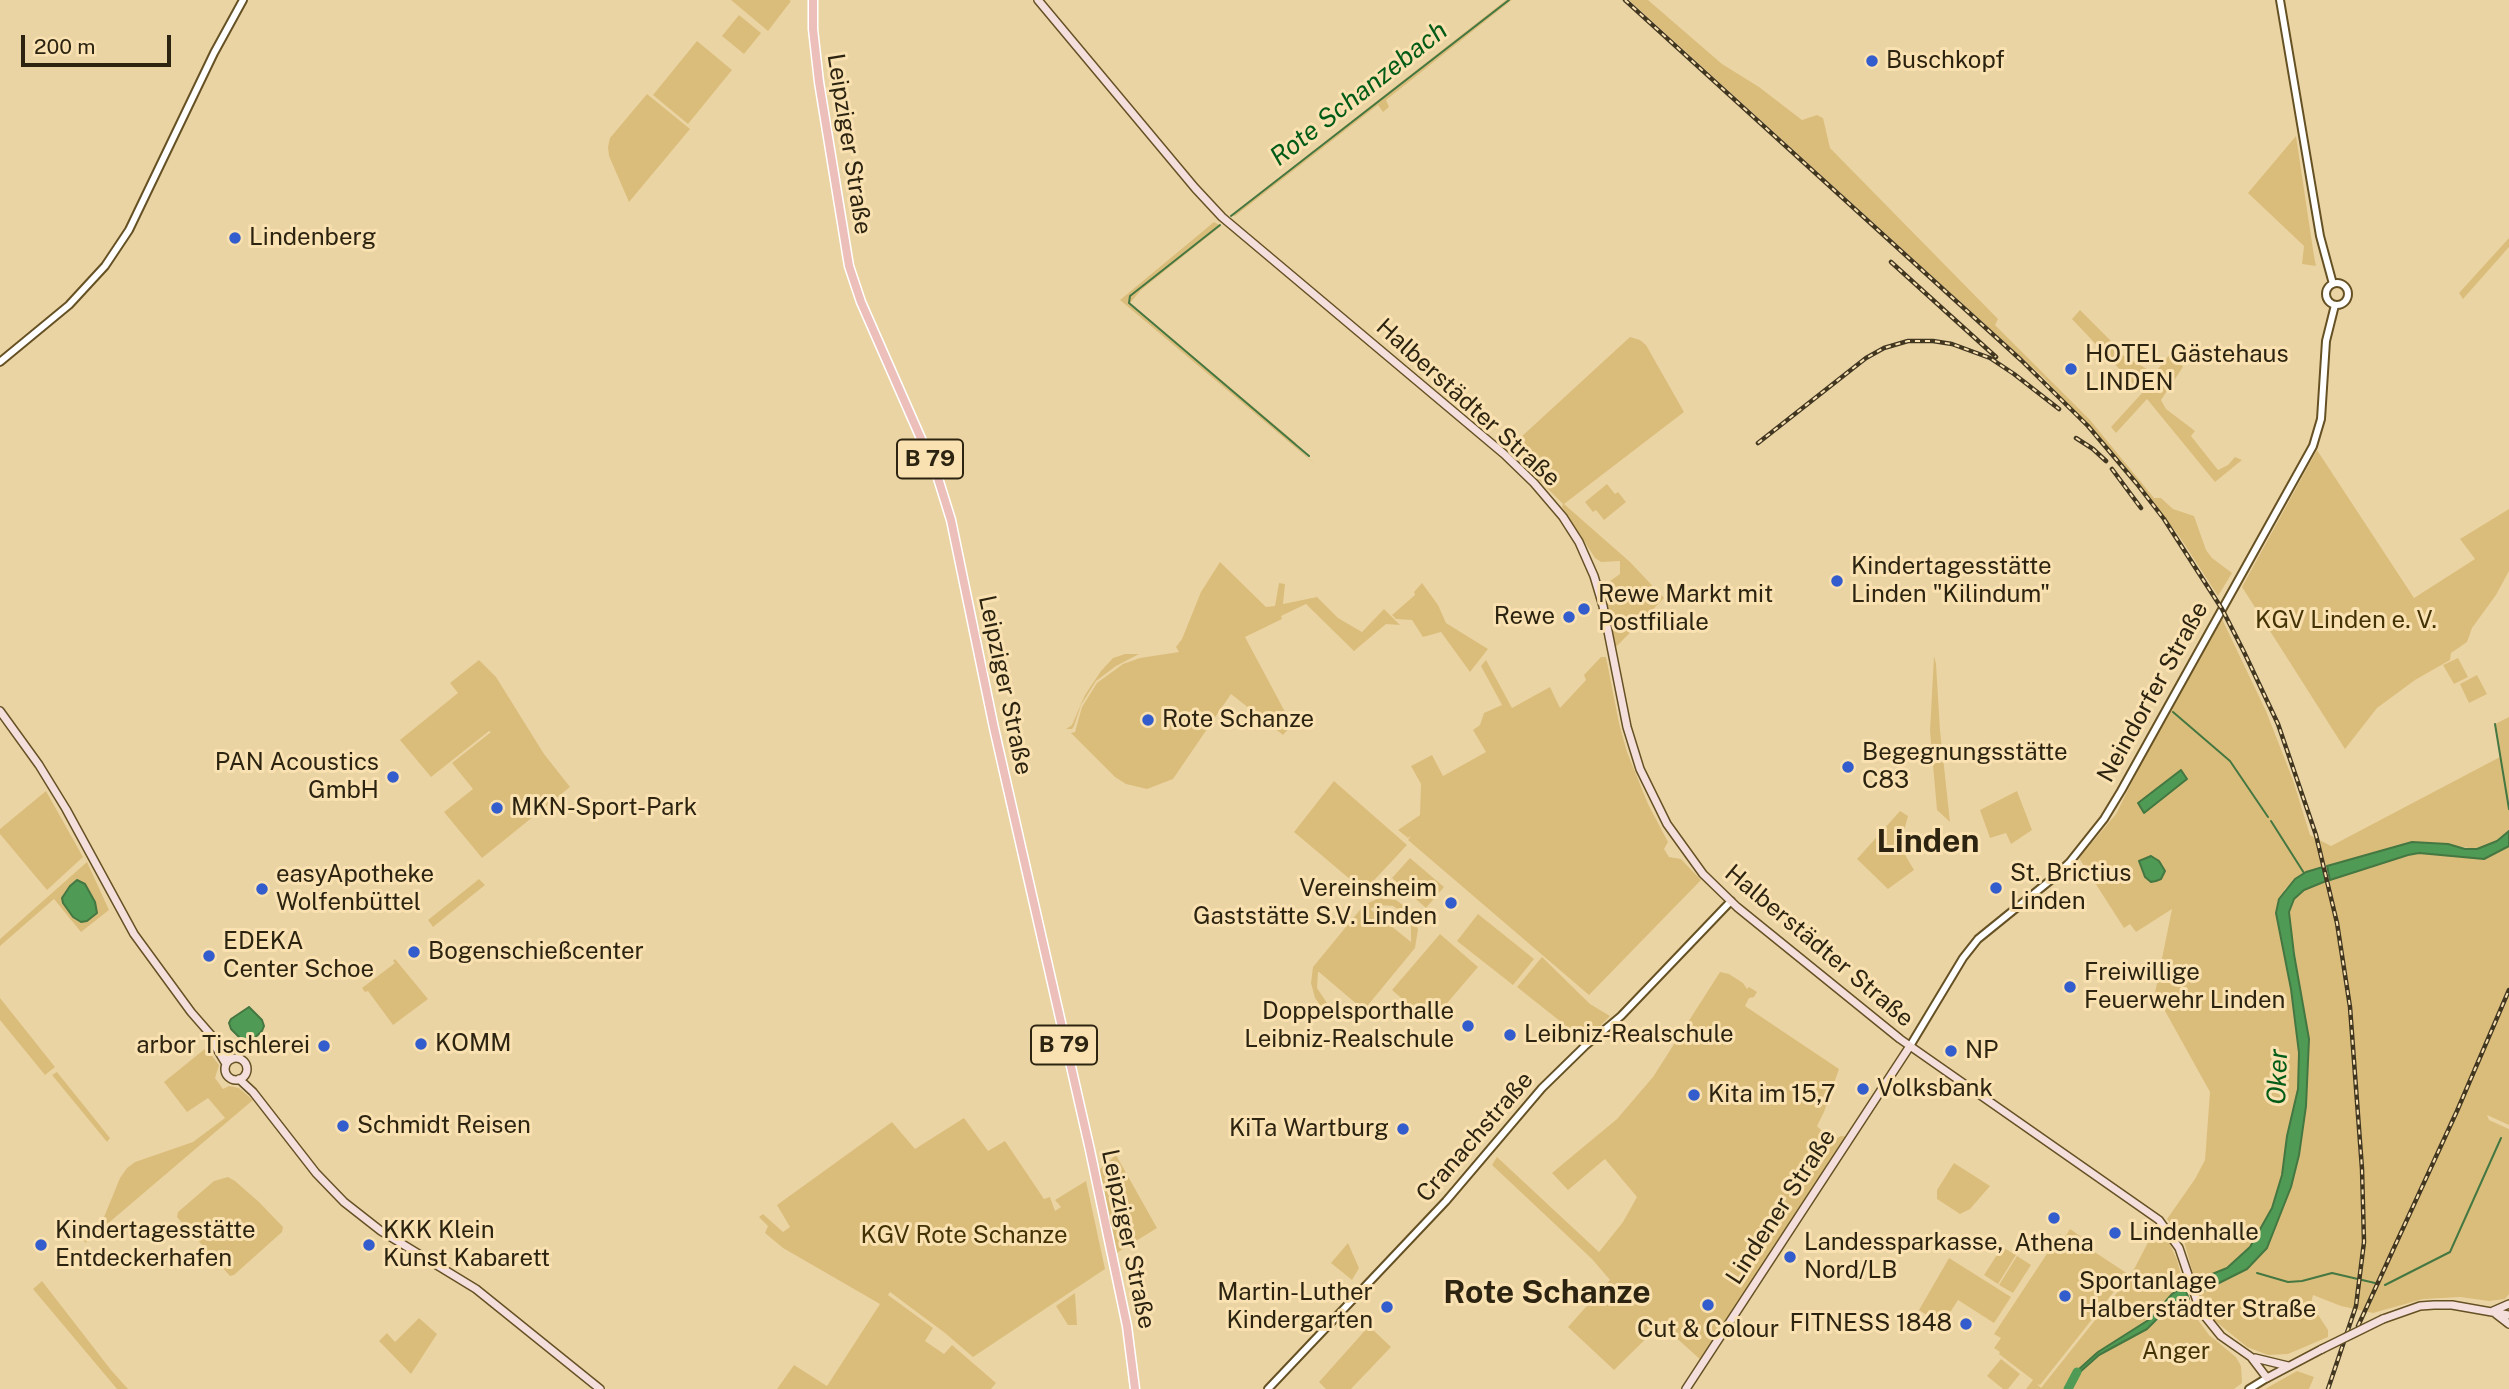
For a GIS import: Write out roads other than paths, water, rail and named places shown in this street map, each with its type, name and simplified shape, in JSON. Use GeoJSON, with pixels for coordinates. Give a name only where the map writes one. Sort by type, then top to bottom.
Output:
{"type":"FeatureCollection","features":[{"type":"Feature","properties":{"kind":"main road","name":"Leipziger Straße"},"geometry":{"type":"LineString","coordinates":[[813,0],[813,39],[849,266],[861,302],[937,475],[951,520],[993,728],[1090,1150],[1127,1326],[1135,1389]]}},
{"type":"Feature","properties":{"kind":"main road","name":"Halberstädter Straße"},"geometry":{"type":"LineString","coordinates":[[1038,0],[1222,217],[1505,455],[1563,517],[1579,542],[1594,576],[1603,606],[1627,727],[1648,787],[1667,824],[1703,874],[1731,901],[1910,1046],[2149,1211],[2165,1226],[2179,1248],[2200,1310],[2221,1336],[2251,1357],[2267,1378]]}},
{"type":"Feature","properties":{"kind":"main road"},"geometry":{"type":"LineString","coordinates":[[0,711],[56,793],[134,934],[229,1061],[227,1076],[233,1080],[242,1077],[247,1069],[244,1063],[239,1059],[229,1061]]}},
{"type":"Feature","properties":{"kind":"main road","name":"Lindener Straße"},"geometry":{"type":"LineString","coordinates":[[1686,1389],[1910,1046]]}},
{"type":"Feature","properties":{"kind":"main road"},"geometry":{"type":"LineString","coordinates":[[242,1077],[316,1173],[344,1202],[381,1231],[476,1289],[600,1389]]}},
{"type":"Feature","properties":{"kind":"main road"},"geometry":{"type":"LineString","coordinates":[[2493,1311],[2509,1304]]}},
{"type":"Feature","properties":{"kind":"main road"},"geometry":{"type":"LineString","coordinates":[[2267,1378],[2383,1319],[2420,1306],[2434,1305],[2509,1315]]}},
{"type":"Feature","properties":{"kind":"main road"},"geometry":{"type":"LineString","coordinates":[[2493,1311],[2509,1324]]}},
{"type":"Feature","properties":{"kind":"main road"},"geometry":{"type":"LineString","coordinates":[[2251,1357],[2288,1366]]}},
{"type":"Feature","properties":{"kind":"street"},"geometry":{"type":"LineString","coordinates":[[0,362],[69,304],[106,266],[129,230],[214,53],[243,0]]}},
{"type":"Feature","properties":{"kind":"street","name":"Neindorfer Straße"},"geometry":{"type":"LineString","coordinates":[[2280,0],[2323,252],[2333,284]]}},
{"type":"Feature","properties":{"kind":"street","name":"Neindorfer Straße"},"geometry":{"type":"LineString","coordinates":[[2333,284],[2344,286],[2348,295],[2342,304],[2329,301],[2326,294],[2333,284]]}},
{"type":"Feature","properties":{"kind":"street","name":"Neindorfer Straße"},"geometry":{"type":"LineString","coordinates":[[1910,1046],[1963,958],[1978,939],[2069,863],[2104,819],[2121,791],[2313,446],[2321,419],[2326,341],[2335,304]]}},
{"type":"Feature","properties":{"kind":"street","name":"Cranachstraße"},"geometry":{"type":"LineString","coordinates":[[1268,1389],[1446,1201],[1542,1088],[1621,1016],[1731,901]]}},
{"type":"Feature","properties":{"kind":"street"},"geometry":{"type":"LineString","coordinates":[[2249,1389],[2267,1378]]}},
{"type":"Feature","properties":{"kind":"waterway","name":"Rote Schanzebach"},"geometry":{"type":"LineString","coordinates":[[1231,216],[1509,0]]}},
{"type":"Feature","properties":{"kind":"waterway","name":"Rote Schanzebach"},"geometry":{"type":"LineString","coordinates":[[1220,225],[1130,296],[1129,303],[1309,456]]}},
{"type":"Feature","properties":{"kind":"waterway"},"geometry":{"type":"LineString","coordinates":[[2173,712],[2230,761],[2268,817]]}},
{"type":"Feature","properties":{"kind":"waterway"},"geometry":{"type":"LineString","coordinates":[[2495,724],[2509,809]]}},
{"type":"Feature","properties":{"kind":"waterway"},"geometry":{"type":"LineString","coordinates":[[2271,821],[2304,873]]}},
{"type":"Feature","properties":{"kind":"waterway"},"geometry":{"type":"LineString","coordinates":[[2385,1285],[2450,1252],[2501,1138]]}},
{"type":"Feature","properties":{"kind":"waterway"},"geometry":{"type":"LineString","coordinates":[[2257,1273],[2288,1282],[2332,1273],[2375,1283]]}},
{"type":"Feature","properties":{"kind":"waterway","name":"Oker"},"geometry":{"type":"LineString","coordinates":[[2068,1389],[2077,1372]]}},
{"type":"Feature","properties":{"kind":"railway"},"geometry":{"type":"LineString","coordinates":[[1625,0],[2021,360],[2088,426],[2164,519],[2222,609],[2244,652],[2278,724],[2316,835],[2337,923],[2350,1007],[2362,1169],[2364,1242],[2356,1306],[2328,1389]]}},
{"type":"Feature","properties":{"kind":"railway"},"geometry":{"type":"LineString","coordinates":[[1891,262],[1996,357]]}},
{"type":"Feature","properties":{"kind":"railway"},"geometry":{"type":"LineString","coordinates":[[1758,443],[1866,358],[1884,348],[1908,341],[1952,344],[1990,358],[2059,409]]}},
{"type":"Feature","properties":{"kind":"railway"},"geometry":{"type":"LineString","coordinates":[[2076,438],[2106,461]]}},
{"type":"Feature","properties":{"kind":"railway"},"geometry":{"type":"LineString","coordinates":[[2112,469],[2141,508]]}},
{"type":"Feature","properties":{"kind":"railway"},"geometry":{"type":"LineString","coordinates":[[2358,1326],[2457,1111],[2509,990]]}},
{"type":"Feature","properties":{"kind":"place","name":"Buschkopf"},"geometry":{"type":"Point","coordinates":[1872,61]}},
{"type":"Feature","properties":{"kind":"place","name":"Lindenberg"},"geometry":{"type":"Point","coordinates":[235,238]}},
{"type":"Feature","properties":{"kind":"place","name":"HOTEL Gästehaus LINDEN"},"geometry":{"type":"Point","coordinates":[2071,369]}},
{"type":"Feature","properties":{"kind":"place","name":"Kindertagesstätte Linden \"Kilindum\""},"geometry":{"type":"Point","coordinates":[1837,581]}},
{"type":"Feature","properties":{"kind":"place","name":"Rewe Markt mit Postfiliale"},"geometry":{"type":"Point","coordinates":[1584,609]}},
{"type":"Feature","properties":{"kind":"place","name":"Rewe"},"geometry":{"type":"Point","coordinates":[1569,617]}},
{"type":"Feature","properties":{"kind":"place","name":"Rote Schanze"},"geometry":{"type":"Point","coordinates":[1148,720]}},
{"type":"Feature","properties":{"kind":"place","name":"Begegnungsstätte C83"},"geometry":{"type":"Point","coordinates":[1848,767]}},
{"type":"Feature","properties":{"kind":"place","name":"PAN Acoustics GmbH"},"geometry":{"type":"Point","coordinates":[393,777]}},
{"type":"Feature","properties":{"kind":"place","name":"MKN-Sport-Park"},"geometry":{"type":"Point","coordinates":[497,808]}},
{"type":"Feature","properties":{"kind":"place","name":"St. Brictius Linden"},"geometry":{"type":"Point","coordinates":[1996,888]}},
{"type":"Feature","properties":{"kind":"place","name":"easyApotheke Wolfenbüttel"},"geometry":{"type":"Point","coordinates":[262,889]}},
{"type":"Feature","properties":{"kind":"place","name":"Vereinsheim Gaststätte S.V. Linden"},"geometry":{"type":"Point","coordinates":[1451,903]}},
{"type":"Feature","properties":{"kind":"place","name":"Bogenschießcenter"},"geometry":{"type":"Point","coordinates":[414,952]}},
{"type":"Feature","properties":{"kind":"place","name":"EDEKA Center Schoe"},"geometry":{"type":"Point","coordinates":[209,956]}},
{"type":"Feature","properties":{"kind":"place","name":"Freiwillige Feuerwehr Linden"},"geometry":{"type":"Point","coordinates":[2070,987]}},
{"type":"Feature","properties":{"kind":"place","name":"Doppelsporthalle Leibniz-Realschule"},"geometry":{"type":"Point","coordinates":[1468,1026]}},
{"type":"Feature","properties":{"kind":"place","name":"Leibniz-Realschule"},"geometry":{"type":"Point","coordinates":[1510,1035]}},
{"type":"Feature","properties":{"kind":"place","name":"KOMM"},"geometry":{"type":"Point","coordinates":[421,1044]}},
{"type":"Feature","properties":{"kind":"place","name":"arbor Tischlerei"},"geometry":{"type":"Point","coordinates":[324,1046]}},
{"type":"Feature","properties":{"kind":"place","name":"NP"},"geometry":{"type":"Point","coordinates":[1951,1051]}},
{"type":"Feature","properties":{"kind":"place","name":"Volksbank"},"geometry":{"type":"Point","coordinates":[1863,1089]}},
{"type":"Feature","properties":{"kind":"place","name":"Kita im 15,7"},"geometry":{"type":"Point","coordinates":[1694,1095]}},
{"type":"Feature","properties":{"kind":"place","name":"Schmidt Reisen"},"geometry":{"type":"Point","coordinates":[343,1126]}},
{"type":"Feature","properties":{"kind":"place","name":"KiTa Wartburg"},"geometry":{"type":"Point","coordinates":[1403,1129]}},
{"type":"Feature","properties":{"kind":"place","name":"Athena"},"geometry":{"type":"Point","coordinates":[2054,1218]}},
{"type":"Feature","properties":{"kind":"place","name":"Lindenhalle"},"geometry":{"type":"Point","coordinates":[2115,1233]}},
{"type":"Feature","properties":{"kind":"place","name":"Kindertagesstätte Entdeckerhafen"},"geometry":{"type":"Point","coordinates":[41,1245]}},
{"type":"Feature","properties":{"kind":"place","name":"KKK Klein Kunst Kabarett"},"geometry":{"type":"Point","coordinates":[369,1245]}},
{"type":"Feature","properties":{"kind":"place","name":"Landessparkasse, Nord/LB"},"geometry":{"type":"Point","coordinates":[1790,1257]}},
{"type":"Feature","properties":{"kind":"place","name":"Sportanlage Halberstädter Straße"},"geometry":{"type":"Point","coordinates":[2065,1296]}},
{"type":"Feature","properties":{"kind":"place","name":"Cut & Colour"},"geometry":{"type":"Point","coordinates":[1708,1305]}},
{"type":"Feature","properties":{"kind":"place","name":"Martin-Luther Kindergarten"},"geometry":{"type":"Point","coordinates":[1387,1307]}},
{"type":"Feature","properties":{"kind":"place","name":"FITNESS 1848"},"geometry":{"type":"Point","coordinates":[1966,1324]}},
{"type":"Feature","properties":{"kind":"district","name":"Linden"},"geometry":{"type":"Point","coordinates":[1928,842]}},
{"type":"Feature","properties":{"kind":"district","name":"Rote Schanze"},"geometry":{"type":"Point","coordinates":[1547,1293]}},
{"type":"Feature","properties":{"kind":"park label","name":"KGV Linden e. V."},"geometry":{"type":"Point","coordinates":[2346,621]}},
{"type":"Feature","properties":{"kind":"park label","name":"KGV Rote Schanze"},"geometry":{"type":"Point","coordinates":[964,1236]}},
{"type":"Feature","properties":{"kind":"park label","name":"Anger"},"geometry":{"type":"Point","coordinates":[2176,1352]}}]}
